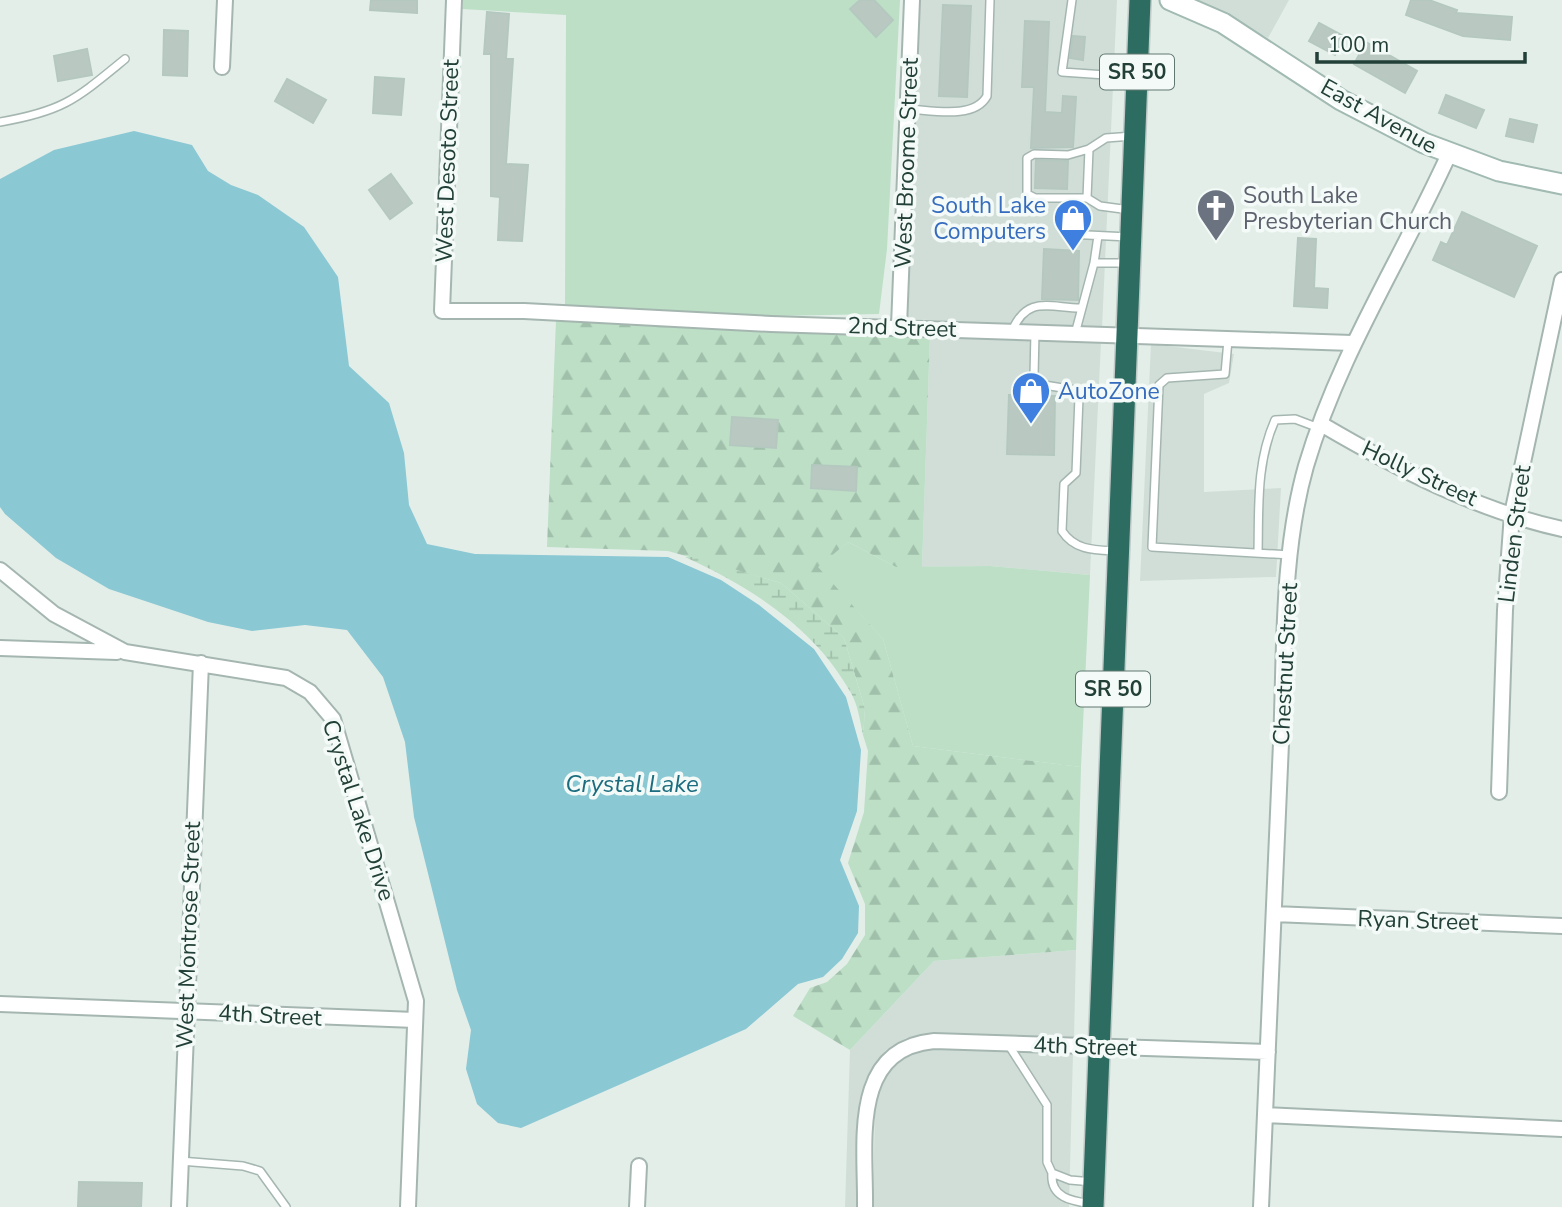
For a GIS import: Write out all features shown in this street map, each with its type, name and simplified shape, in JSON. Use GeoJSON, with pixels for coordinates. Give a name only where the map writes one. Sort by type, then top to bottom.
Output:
{"type":"FeatureCollection","features":[{"type":"Feature","properties":{"kind":"highway","name":"SR 50"},"geometry":{"type":"LineString","coordinates":[[1093,1205],[1140,0]]}},
{"type":"Feature","properties":{"kind":"street"},"geometry":{"type":"LineString","coordinates":[[222,67],[225,0]]}},
{"type":"Feature","properties":{"kind":"street","name":"West Desoto Street"},"geometry":{"type":"LineString","coordinates":[[453,312],[442,311],[454,0]]}},
{"type":"Feature","properties":{"kind":"street","name":"West Broome Street"},"geometry":{"type":"LineString","coordinates":[[899,326],[912,0]]}},
{"type":"Feature","properties":{"kind":"street","name":"East Avenue"},"geometry":{"type":"LineString","coordinates":[[1170,0],[1223,23],[1373,118],[1449,154],[1499,171],[1562,184]]}},
{"type":"Feature","properties":{"kind":"street","name":"Chestnut Street"},"geometry":{"type":"LineString","coordinates":[[1261,1207],[1291,555],[1298,503],[1320,426],[1352,344],[1449,154]]}},
{"type":"Feature","properties":{"kind":"street","name":"Linden Street"},"geometry":{"type":"LineString","coordinates":[[1499,792],[1505,610],[1512,514],[1562,280]]}},
{"type":"Feature","properties":{"kind":"street","name":"2nd Street"},"geometry":{"type":"LineString","coordinates":[[453,312],[524,311],[771,324],[899,326],[1352,344]]}},
{"type":"Feature","properties":{"kind":"street","name":"Holly Street"},"geometry":{"type":"LineString","coordinates":[[1320,426],[1388,464],[1512,514],[1562,529]]}},
{"type":"Feature","properties":{"kind":"street","name":"Crystal Lake Drive"},"geometry":{"type":"LineString","coordinates":[[0,570],[54,614],[125,652],[286,678],[310,692],[333,719],[399,934],[416,1000],[415,1020]]}},
{"type":"Feature","properties":{"kind":"street"},"geometry":{"type":"LineString","coordinates":[[0,648],[125,652]]}},
{"type":"Feature","properties":{"kind":"street","name":"West Montrose Street"},"geometry":{"type":"LineString","coordinates":[[179,1207],[201,663]]}},
{"type":"Feature","properties":{"kind":"street","name":"Ryan Street"},"geometry":{"type":"LineString","coordinates":[[1274,914],[1562,926]]}},
{"type":"Feature","properties":{"kind":"street","name":"4th Street"},"geometry":{"type":"LineString","coordinates":[[0,1004],[415,1020]]}},
{"type":"Feature","properties":{"kind":"street"},"geometry":{"type":"LineString","coordinates":[[408,1207],[415,1020]]}},
{"type":"Feature","properties":{"kind":"street","name":"4th Street"},"geometry":{"type":"LineString","coordinates":[[865,1207],[867,1103],[883,1064],[904,1047],[934,1041],[1268,1052]]}},
{"type":"Feature","properties":{"kind":"street"},"geometry":{"type":"LineString","coordinates":[[1265,1115],[1562,1129]]}},
{"type":"Feature","properties":{"kind":"street"},"geometry":{"type":"LineString","coordinates":[[637,1207],[639,1166]]}},
{"type":"Feature","properties":{"kind":"lane"},"geometry":{"type":"LineString","coordinates":[[907,109],[959,111],[971,109],[984,102],[987,96],[990,0]]}},
{"type":"Feature","properties":{"kind":"lane"},"geometry":{"type":"LineString","coordinates":[[1072,0],[1062,72],[1137,77]]}},
{"type":"Feature","properties":{"kind":"lane"},"geometry":{"type":"LineString","coordinates":[[0,122],[63,107],[125,59]]}},
{"type":"Feature","properties":{"kind":"lane"},"geometry":{"type":"LineString","coordinates":[[1131,210],[1100,206],[1087,198],[1035,198],[1027,194],[1027,158],[1034,155],[1068,155],[1089,149],[1106,138],[1134,136]]}},
{"type":"Feature","properties":{"kind":"lane"},"geometry":{"type":"LineString","coordinates":[[1087,198],[1089,149]]}},
{"type":"Feature","properties":{"kind":"lane"},"geometry":{"type":"LineString","coordinates":[[1067,234],[1130,237]]}},
{"type":"Feature","properties":{"kind":"lane"},"geometry":{"type":"LineString","coordinates":[[1075,334],[1094,263],[1098,236]]}},
{"type":"Feature","properties":{"kind":"lane"},"geometry":{"type":"LineString","coordinates":[[1094,263],[1129,263]]}},
{"type":"Feature","properties":{"kind":"lane"},"geometry":{"type":"LineString","coordinates":[[1012,331],[1022,312],[1032,306],[1080,309]]}},
{"type":"Feature","properties":{"kind":"lane"},"geometry":{"type":"LineString","coordinates":[[1035,332],[1034,376],[1038,384],[1070,387],[1076,390],[1079,397],[1076,473],[1064,484],[1062,531],[1073,544],[1081,547],[1118,551]]}},
{"type":"Feature","properties":{"kind":"lane"},"geometry":{"type":"LineString","coordinates":[[1228,340],[1225,374],[1167,378],[1159,385],[1152,547],[1291,555]]}},
{"type":"Feature","properties":{"kind":"lane"},"geometry":{"type":"LineString","coordinates":[[1258,553],[1258,478],[1275,420],[1295,419],[1320,426]]}},
{"type":"Feature","properties":{"kind":"lane"},"geometry":{"type":"LineString","coordinates":[[1007,1044],[1047,1105],[1047,1162],[1052,1173],[1051,1181],[1059,1195],[1093,1205]]}},
{"type":"Feature","properties":{"kind":"lane"},"geometry":{"type":"LineString","coordinates":[[180,1161],[243,1166],[260,1171],[286,1207]]}},
{"type":"Feature","properties":{"kind":"lane"},"geometry":{"type":"LineString","coordinates":[[1052,1173],[1070,1180],[1094,1182]]}},
{"type":"Feature","properties":{"kind":"shaded area"},"geometry":{"type":"Polygon","coordinates":[[[920,0],[1117,0],[1102,328],[907,319],[920,0]]]}},
{"type":"Feature","properties":{"kind":"shaded area"},"geometry":{"type":"Polygon","coordinates":[[[1198,0],[1289,0],[1268,38],[1198,0]]]}},
{"type":"Feature","properties":{"kind":"shaded area"},"geometry":{"type":"Polygon","coordinates":[[[930,335],[1101,342],[1090,575],[990,566],[922,567],[930,335]]]}},
{"type":"Feature","properties":{"kind":"shaded area"},"geometry":{"type":"Polygon","coordinates":[[[1151,344],[1234,354],[1229,383],[1204,394],[1204,492],[1281,488],[1276,577],[1140,581],[1151,344]]]}},
{"type":"Feature","properties":{"kind":"shaded area"},"geometry":{"type":"Polygon","coordinates":[[[1076,950],[1074,1039],[934,1034],[906,1038],[886,1050],[866,1079],[859,1102],[857,1207],[845,1207],[850,1050],[934,961],[1076,950]]]}},
{"type":"Feature","properties":{"kind":"shaded area"},"geometry":{"type":"Polygon","coordinates":[[[934,1048],[1073,1053],[1069,1207],[873,1207],[875,1104],[881,1083],[890,1068],[908,1054],[934,1048]]]}},
{"type":"Feature","properties":{"kind":"green space"},"geometry":{"type":"Polygon","coordinates":[[[463,0],[900,0],[887,249],[879,314],[771,316],[565,306],[566,15],[462,9],[463,0]]]}},
{"type":"Feature","properties":{"kind":"green space"},"geometry":{"type":"Polygon","coordinates":[[[556,320],[930,335],[922,567],[896,567],[848,542],[818,567],[883,639],[913,746],[1081,767],[1076,950],[934,961],[850,1050],[793,1016],[810,988],[827,982],[847,964],[865,935],[865,904],[848,863],[864,812],[868,751],[863,735],[865,709],[844,638],[781,583],[668,551],[547,547],[556,320]]]}},
{"type":"Feature","properties":{"kind":"green space"},"geometry":{"type":"Polygon","coordinates":[[[848,542],[896,567],[990,566],[1090,575],[1081,767],[913,746],[883,639],[817,567],[848,542]]]}},
{"type":"Feature","properties":{"kind":"green space"},"geometry":{"type":"Polygon","coordinates":[[[685,557],[781,583],[844,638],[865,709],[863,735],[851,693],[836,670],[800,629],[757,596],[685,557]]]}},
{"type":"Feature","properties":{"kind":"water","name":"Crystal Lake"},"geometry":{"type":"Polygon","coordinates":[[[134,131],[192,145],[208,171],[231,185],[258,195],[304,227],[338,277],[349,366],[389,403],[404,453],[409,505],[427,544],[475,554],[668,557],[721,580],[759,605],[814,649],[846,697],[861,750],[857,811],[840,860],[859,906],[858,933],[842,959],[823,977],[798,984],[746,1029],[521,1128],[498,1123],[477,1104],[466,1069],[471,1030],[457,990],[414,817],[405,742],[383,677],[347,630],[305,625],[252,631],[208,622],[109,589],[56,558],[0,507],[0,179],[54,150],[134,131]]]}},
{"type":"Feature","properties":{"kind":"building"},"geometry":{"type":"Polygon","coordinates":[[[371,0],[417,0],[417,13],[370,10],[371,0]]]}},
{"type":"Feature","properties":{"kind":"building"},"geometry":{"type":"Polygon","coordinates":[[[860,0],[874,0],[893,20],[876,37],[850,9],[860,0]]]}},
{"type":"Feature","properties":{"kind":"building"},"geometry":{"type":"Polygon","coordinates":[[[1411,0],[1429,0],[1457,10],[1456,13],[1512,17],[1510,40],[1463,36],[1406,15],[1411,0]]]}},
{"type":"Feature","properties":{"kind":"building"},"geometry":{"type":"Polygon","coordinates":[[[943,5],[971,6],[967,97],[939,96],[943,5]]]}},
{"type":"Feature","properties":{"kind":"building"},"geometry":{"type":"Polygon","coordinates":[[[487,12],[509,14],[506,59],[513,59],[506,164],[528,165],[522,241],[498,240],[500,197],[491,196],[491,54],[484,54],[487,12]]]}},
{"type":"Feature","properties":{"kind":"building"},"geometry":{"type":"Polygon","coordinates":[[[1025,21],[1049,22],[1045,112],[1062,113],[1063,96],[1076,97],[1073,147],[1031,148],[1034,87],[1022,87],[1025,21]]]}},
{"type":"Feature","properties":{"kind":"building"},"geometry":{"type":"Polygon","coordinates":[[[1319,23],[1345,37],[1335,55],[1309,41],[1319,23]]]}},
{"type":"Feature","properties":{"kind":"building"},"geometry":{"type":"Polygon","coordinates":[[[164,30],[188,31],[187,76],[163,75],[164,30]]]}},
{"type":"Feature","properties":{"kind":"building"},"geometry":{"type":"Polygon","coordinates":[[[1073,36],[1085,37],[1083,60],[1070,58],[1073,36]]]}},
{"type":"Feature","properties":{"kind":"building"},"geometry":{"type":"Polygon","coordinates":[[[1366,42],[1417,71],[1405,93],[1354,64],[1366,42]]]}},
{"type":"Feature","properties":{"kind":"building"},"geometry":{"type":"Polygon","coordinates":[[[87,49],[92,75],[58,81],[54,56],[87,49]]]}},
{"type":"Feature","properties":{"kind":"building"},"geometry":{"type":"Polygon","coordinates":[[[375,77],[404,79],[401,115],[373,113],[375,77]]]}},
{"type":"Feature","properties":{"kind":"building"},"geometry":{"type":"Polygon","coordinates":[[[287,79],[326,100],[313,123],[275,101],[287,79]]]}},
{"type":"Feature","properties":{"kind":"building"},"geometry":{"type":"Polygon","coordinates":[[[1446,95],[1484,110],[1476,128],[1439,113],[1446,95]]]}},
{"type":"Feature","properties":{"kind":"building"},"geometry":{"type":"Polygon","coordinates":[[[1510,119],[1537,125],[1533,142],[1506,136],[1510,119]]]}},
{"type":"Feature","properties":{"kind":"building"},"geometry":{"type":"Polygon","coordinates":[[[1036,160],[1068,161],[1067,189],[1035,188],[1036,160]]]}},
{"type":"Feature","properties":{"kind":"building"},"geometry":{"type":"Polygon","coordinates":[[[391,174],[412,203],[390,219],[369,190],[391,174]]]}},
{"type":"Feature","properties":{"kind":"building"},"geometry":{"type":"Polygon","coordinates":[[[1462,212],[1537,246],[1514,297],[1433,260],[1441,242],[1447,245],[1462,212]]]}},
{"type":"Feature","properties":{"kind":"building"},"geometry":{"type":"Polygon","coordinates":[[[1298,238],[1316,239],[1314,288],[1328,289],[1327,308],[1294,306],[1298,238]]]}},
{"type":"Feature","properties":{"kind":"building"},"geometry":{"type":"Polygon","coordinates":[[[1044,249],[1079,251],[1078,300],[1042,299],[1044,249]]]}},
{"type":"Feature","properties":{"kind":"building","name":"AutoZone"},"geometry":{"type":"Polygon","coordinates":[[[1009,395],[1055,396],[1054,455],[1007,454],[1009,395]]]}},
{"type":"Feature","properties":{"kind":"building"},"geometry":{"type":"Polygon","coordinates":[[[732,417],[778,420],[776,448],[730,445],[732,417]]]}},
{"type":"Feature","properties":{"kind":"building"},"geometry":{"type":"Polygon","coordinates":[[[812,465],[857,467],[856,491],[811,488],[812,465]]]}},
{"type":"Feature","properties":{"kind":"building"},"geometry":{"type":"Polygon","coordinates":[[[79,1182],[142,1183],[141,1207],[78,1207],[79,1182]]]}},
{"type":"Feature","properties":{"kind":"place","name":"South Lake Presbyterian Church"},"geometry":{"type":"Point","coordinates":[1216,242]}},
{"type":"Feature","properties":{"kind":"place","name":"South Lake Computers"},"geometry":{"type":"Point","coordinates":[1073,252]}},
{"type":"Feature","properties":{"kind":"place","name":"AutoZone"},"geometry":{"type":"Point","coordinates":[1031,425]}}]}
